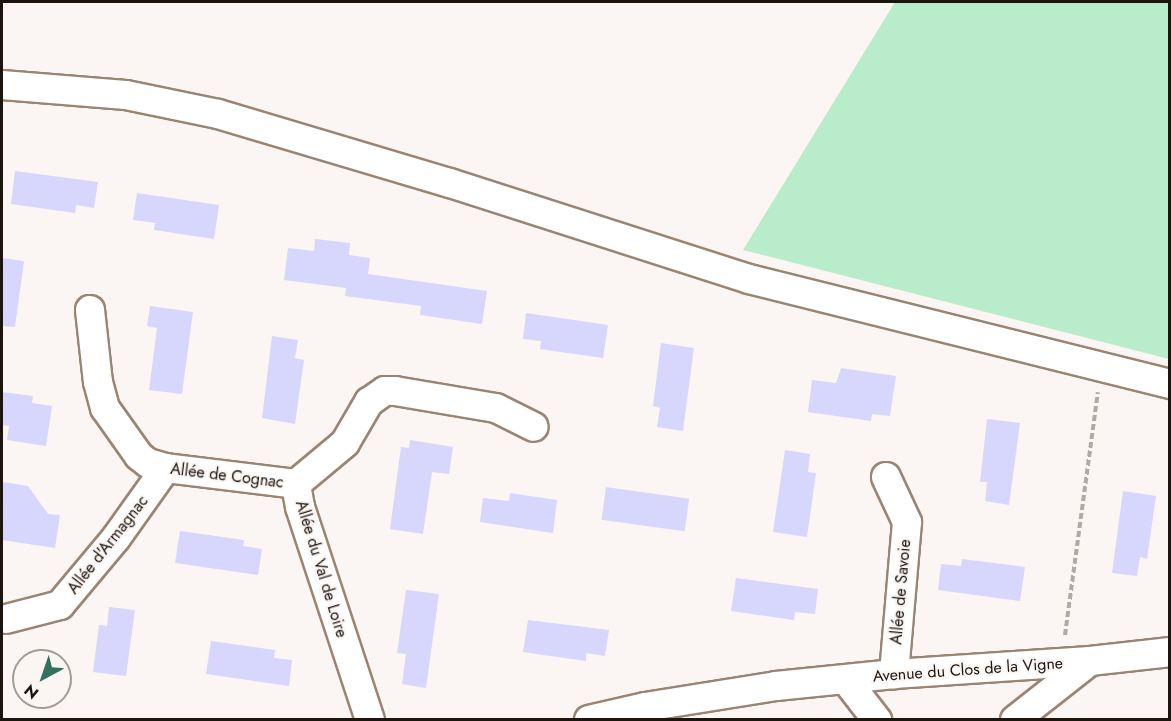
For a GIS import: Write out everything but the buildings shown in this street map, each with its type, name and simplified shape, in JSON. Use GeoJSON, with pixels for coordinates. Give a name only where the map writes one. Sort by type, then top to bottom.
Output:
{"type":"FeatureCollection","features":[{"type":"Feature","properties":{"kind":"street"},"geometry":{"type":"LineString","coordinates":[[2,85],[126,95],[218,114],[428,176],[750,279],[835,303],[1170,384]]}},
{"type":"Feature","properties":{"kind":"street","name":"Allée de Cognac"},"geometry":{"type":"LineString","coordinates":[[90,310],[98,382],[105,408],[139,456],[148,463],[166,468],[297,484]]}},
{"type":"Feature","properties":{"kind":"street","name":"Allée du Val de Loire"},"geometry":{"type":"LineString","coordinates":[[369,720],[300,507],[297,484],[345,443],[369,402],[385,391],[496,408],[534,428]]}},
{"type":"Feature","properties":{"kind":"street","name":"Allée d'Armagnac"},"geometry":{"type":"LineString","coordinates":[[6,619],[60,605],[116,538],[166,468]]}},
{"type":"Feature","properties":{"kind":"street","name":"Allée de Savoie"},"geometry":{"type":"LineString","coordinates":[[886,477],[907,522],[894,674]]}},
{"type":"Feature","properties":{"kind":"street","name":"Avenue du Clos de la Vigne"},"geometry":{"type":"LineString","coordinates":[[589,720],[731,692],[894,674],[1090,661],[1170,652]]}},
{"type":"Feature","properties":{"kind":"street","name":"Avenue du Clos de la Vigne"},"geometry":{"type":"LineString","coordinates":[[1015,720],[1090,661]]}},
{"type":"Feature","properties":{"kind":"street","name":"Avenue du Clos de la Vigne"},"geometry":{"type":"LineString","coordinates":[[846,680],[877,720]]}},
{"type":"Feature","properties":{"kind":"path"},"geometry":{"type":"LineString","coordinates":[[1062,662],[1099,384]]}},
{"type":"Feature","properties":{"kind":"green space"},"geometry":{"type":"Polygon","coordinates":[[[895,2],[1169,2],[1169,359],[743,250],[895,2]]]}}]}
